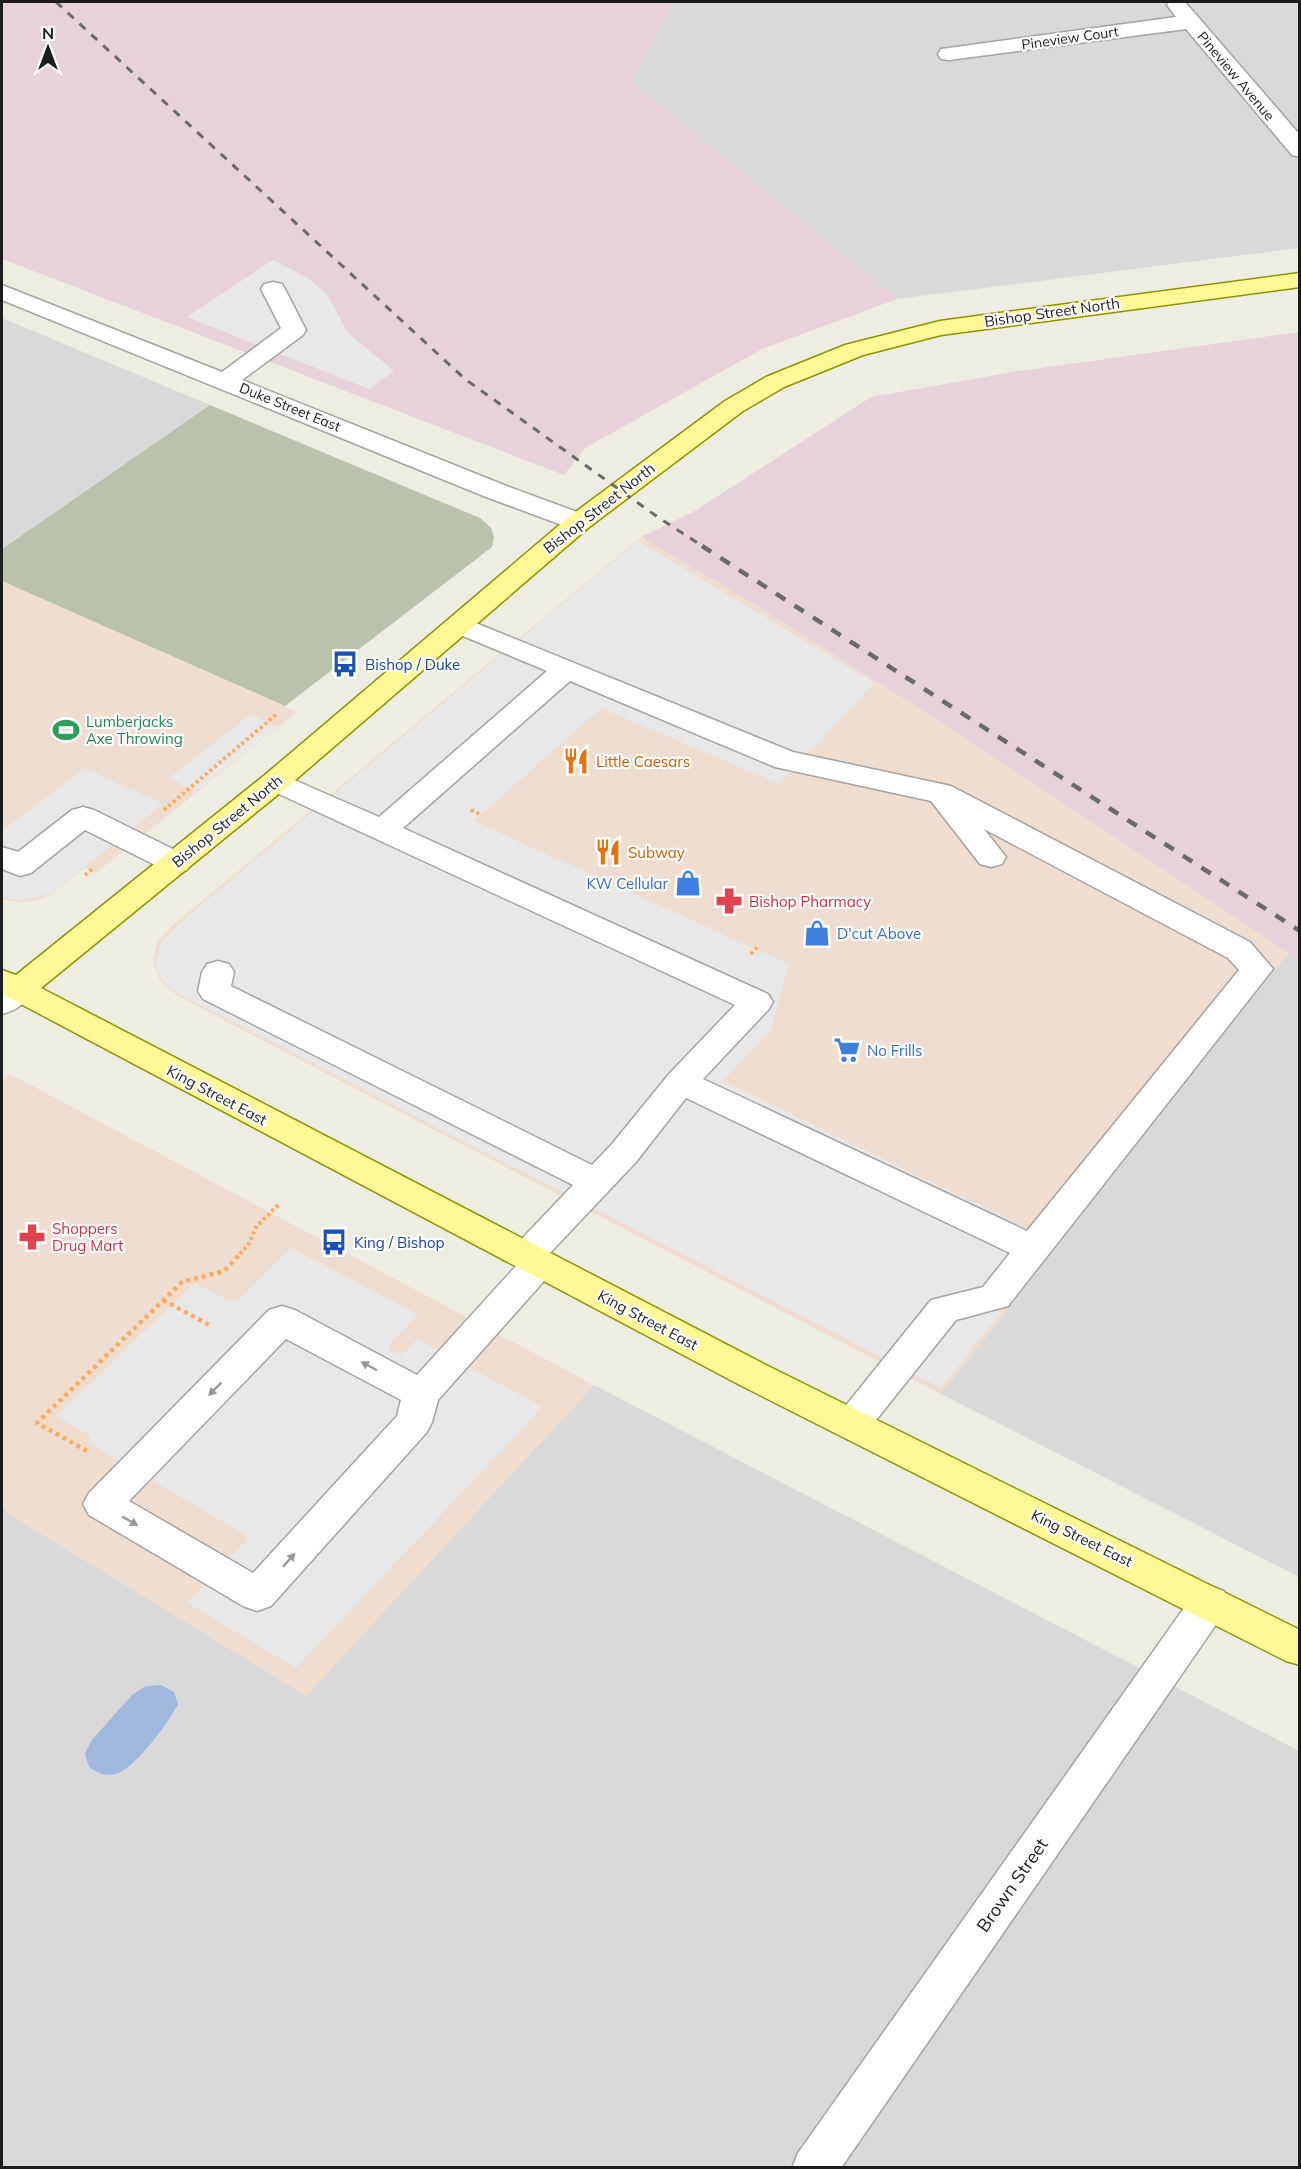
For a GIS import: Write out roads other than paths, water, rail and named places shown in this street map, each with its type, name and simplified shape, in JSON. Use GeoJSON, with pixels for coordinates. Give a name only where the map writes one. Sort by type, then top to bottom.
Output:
{"type":"FeatureCollection","features":[{"type":"Feature","properties":{"kind":"main road","name":"Bishop Street North"},"geometry":{"type":"LineString","coordinates":[[7,991],[176,862],[276,781],[579,522],[734,406],[775,382],[854,350],[940,328],[1299,280]]}},
{"type":"Feature","properties":{"kind":"main road","name":"King Street East"},"geometry":{"type":"LineString","coordinates":[[7,991],[533,1259],[751,1374],[1210,1602],[1299,1649]]}},
{"type":"Feature","properties":{"kind":"street","name":"Pineview Avenue"},"geometry":{"type":"LineString","coordinates":[[1174,2],[1299,150]]}},
{"type":"Feature","properties":{"kind":"street","name":"Pineview Court"},"geometry":{"type":"LineString","coordinates":[[950,54],[1190,22]]}},
{"type":"Feature","properties":{"kind":"street"},"geometry":{"type":"LineString","coordinates":[[225,381],[294,330],[273,289]]}},
{"type":"Feature","properties":{"kind":"street","name":"Duke Street East"},"geometry":{"type":"LineString","coordinates":[[2,292],[495,491],[579,522]]}},
{"type":"Feature","properties":{"kind":"street"},"geometry":{"type":"LineString","coordinates":[[461,625],[785,760],[940,793],[1239,950],[1257,969],[995,1297],[944,1310],[852,1425]]}},
{"type":"Feature","properties":{"kind":"street"},"geometry":{"type":"LineString","coordinates":[[382,830],[567,669]]}},
{"type":"Feature","properties":{"kind":"street"},"geometry":{"type":"LineString","coordinates":[[276,781],[757,1002],[681,1082],[421,1394],[414,1422],[257,1595],[102,1504],[282,1320],[421,1394]]}},
{"type":"Feature","properties":{"kind":"street"},"geometry":{"type":"LineString","coordinates":[[940,793],[991,857]]}},
{"type":"Feature","properties":{"kind":"street"},"geometry":{"type":"LineString","coordinates":[[2,857],[20,866],[83,817],[176,862]]}},
{"type":"Feature","properties":{"kind":"street"},"geometry":{"type":"LineString","coordinates":[[218,972],[214,991],[596,1182]]}},
{"type":"Feature","properties":{"kind":"street"},"geometry":{"type":"LineString","coordinates":[[681,1082],[1033,1249]]}},
{"type":"Feature","properties":{"kind":"street","name":"Brown Street"},"geometry":{"type":"LineString","coordinates":[[814,2168],[1210,1602]]}},
{"type":"Feature","properties":{"kind":"water"},"geometry":{"type":"Polygon","coordinates":[[[161,1685],[174,1692],[178,1704],[141,1755],[123,1771],[115,1774],[101,1774],[89,1767],[85,1754],[91,1741],[133,1694],[146,1686],[161,1685]]]}},
{"type":"Feature","properties":{"kind":"railway"},"geometry":{"type":"LineString","coordinates":[[56,2],[465,379],[659,518],[704,547]]}},
{"type":"Feature","properties":{"kind":"railway"},"geometry":{"type":"LineString","coordinates":[[702,546],[1300,931]]}},
{"type":"Feature","properties":{"kind":"place","name":"Bishop / Duke"},"geometry":{"type":"Point","coordinates":[345,664]}},
{"type":"Feature","properties":{"kind":"place","name":"Lumberjacks Axe Throwing"},"geometry":{"type":"Point","coordinates":[66,730]}},
{"type":"Feature","properties":{"kind":"place","name":"Little Caesars"},"geometry":{"type":"Point","coordinates":[576,761]}},
{"type":"Feature","properties":{"kind":"place","name":"Subway"},"geometry":{"type":"Point","coordinates":[608,852]}},
{"type":"Feature","properties":{"kind":"place","name":"KW Cellular"},"geometry":{"type":"Point","coordinates":[688,883]}},
{"type":"Feature","properties":{"kind":"place","name":"Bishop Pharmacy"},"geometry":{"type":"Point","coordinates":[729,901]}},
{"type":"Feature","properties":{"kind":"place","name":"D'cut Above"},"geometry":{"type":"Point","coordinates":[817,933]}},
{"type":"Feature","properties":{"kind":"place","name":"No Frills"},"geometry":{"type":"Point","coordinates":[847,1050]}},
{"type":"Feature","properties":{"kind":"place","name":"Shoppers Drug Mart"},"geometry":{"type":"Point","coordinates":[32,1237]}},
{"type":"Feature","properties":{"kind":"place","name":"King / Bishop"},"geometry":{"type":"Point","coordinates":[334,1242]}}]}
